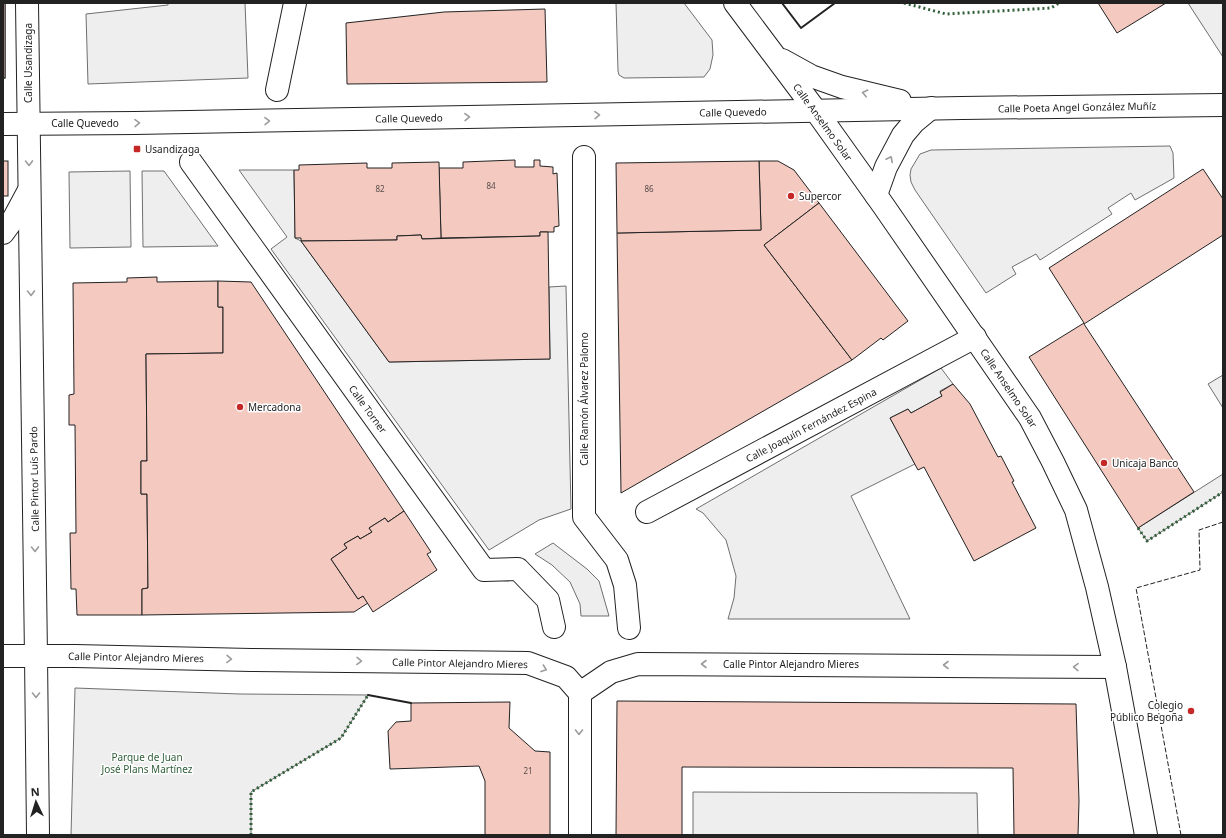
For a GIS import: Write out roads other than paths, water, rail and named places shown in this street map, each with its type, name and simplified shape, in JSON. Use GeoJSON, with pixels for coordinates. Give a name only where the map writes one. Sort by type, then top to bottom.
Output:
{"type":"FeatureCollection","features":[{"type":"Feature","properties":{"kind":"street","name":"Calle Usandizaga"},"geometry":{"type":"LineString","coordinates":[[27,3],[28,124]]}},
{"type":"Feature","properties":{"kind":"street"},"geometry":{"type":"LineString","coordinates":[[277,90],[295,3]]}},
{"type":"Feature","properties":{"kind":"street","name":"Calle Anselmo Solar"},"geometry":{"type":"LineString","coordinates":[[736,3],[876,195],[1030,418],[1053,462],[1076,510],[1097,587],[1115,667],[1146,835]]}},
{"type":"Feature","properties":{"kind":"street","name":"Calle Poeta Angel González Muñíz"},"geometry":{"type":"LineString","coordinates":[[774,55],[811,76],[842,87],[931,108]]}},
{"type":"Feature","properties":{"kind":"street","name":"Calle Poeta Angel González Muñíz"},"geometry":{"type":"LineString","coordinates":[[816,111],[931,108],[1223,105]]}},
{"type":"Feature","properties":{"kind":"street"},"geometry":{"type":"LineString","coordinates":[[876,195],[886,167],[903,135],[914,122],[931,108]]}},
{"type":"Feature","properties":{"kind":"street","name":"Calle Quevedo"},"geometry":{"type":"LineString","coordinates":[[3,124],[816,111]]}},
{"type":"Feature","properties":{"kind":"street","name":"Calle Pintor Luís Pardo"},"geometry":{"type":"LineString","coordinates":[[28,124],[38,835]]}},
{"type":"Feature","properties":{"kind":"street","name":"Calle Ramón Álvarez Palomo"},"geometry":{"type":"LineString","coordinates":[[584,157],[584,517],[617,560],[625,585],[629,628]]}},
{"type":"Feature","properties":{"kind":"street","name":"Calle Torner"},"geometry":{"type":"LineString","coordinates":[[191,162],[484,570],[518,568],[548,600],[554,627]]}},
{"type":"Feature","properties":{"kind":"street"},"geometry":{"type":"LineString","coordinates":[[3,233],[14,218],[29,189]]}},
{"type":"Feature","properties":{"kind":"street","name":"Calle Joaquín Fernández Espina"},"geometry":{"type":"LineString","coordinates":[[647,512],[974,337]]}},
{"type":"Feature","properties":{"kind":"street","name":"Calle Pintor Alejandro Mieres"},"geometry":{"type":"LineString","coordinates":[[3,656],[528,663],[566,677],[580,693],[611,672],[638,664],[1115,667]]}},
{"type":"Feature","properties":{"kind":"street"},"geometry":{"type":"LineString","coordinates":[[580,693],[580,835]]}},
{"type":"Feature","properties":{"kind":"place","name":"Usandizaga"},"geometry":{"type":"Point","coordinates":[137,149]}},
{"type":"Feature","properties":{"kind":"place","name":"Supercor"},"geometry":{"type":"Point","coordinates":[791,196]}},
{"type":"Feature","properties":{"kind":"place","name":"Mercadona"},"geometry":{"type":"Point","coordinates":[240,407]}},
{"type":"Feature","properties":{"kind":"place","name":"Unicaja Banco"},"geometry":{"type":"Point","coordinates":[1104,463]}},
{"type":"Feature","properties":{"kind":"place","name":"Colegio Público Begoña"},"geometry":{"type":"Point","coordinates":[1191,711]}},
{"type":"Feature","properties":{"kind":"park label","name":"Parque de Juan José Plans Martínez"},"geometry":{"type":"Point","coordinates":[147,762]}}]}
